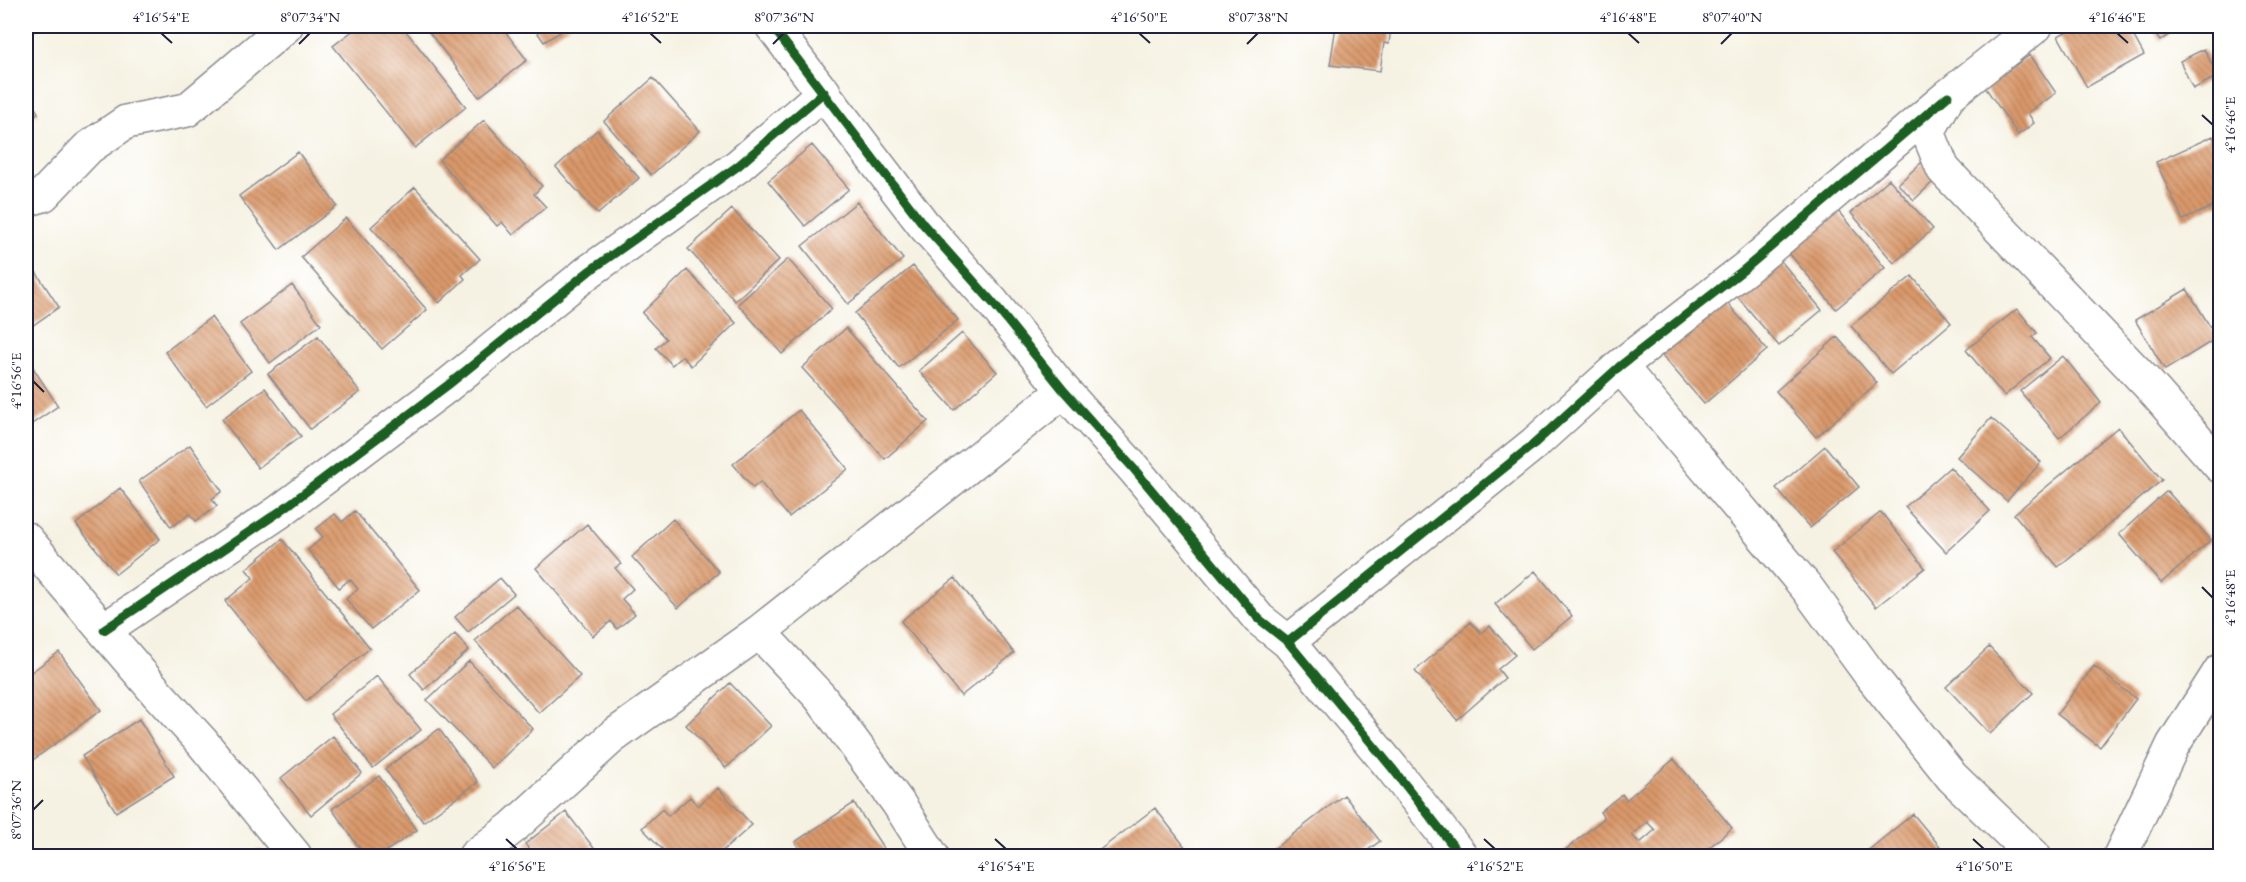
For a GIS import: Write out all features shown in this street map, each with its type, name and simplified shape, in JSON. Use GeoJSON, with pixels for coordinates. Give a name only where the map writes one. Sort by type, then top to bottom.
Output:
{"type":"FeatureCollection","features":[{"type":"Feature","properties":{"kind":"street"},"geometry":{"type":"LineString","coordinates":[[26,200],[43,195],[87,148],[126,122],[187,110],[286,26]]}},
{"type":"Feature","properties":{"kind":"street"},"geometry":{"type":"LineString","coordinates":[[772,26],[923,224],[993,303],[1064,391],[1134,469],[1259,619],[1288,642],[1461,856]]}},
{"type":"Feature","properties":{"kind":"street"},"geometry":{"type":"LineString","coordinates":[[1288,642],[1535,443],[1620,366],[1746,268],[1948,96],[2036,26]]}},
{"type":"Feature","properties":{"kind":"street"},"geometry":{"type":"LineString","coordinates":[[104,630],[279,512],[448,385],[588,272],[738,166],[824,92]]}},
{"type":"Feature","properties":{"kind":"street"},"geometry":{"type":"LineString","coordinates":[[1948,96],[1928,132],[1943,169],[2148,384],[2220,466]]}},
{"type":"Feature","properties":{"kind":"street"},"geometry":{"type":"LineString","coordinates":[[1620,366],[1807,588],[1869,673],[1952,777],[2034,856]]}},
{"type":"Feature","properties":{"kind":"street"},"geometry":{"type":"LineString","coordinates":[[475,856],[512,828],[612,737],[759,632],[1064,391]]}},
{"type":"Feature","properties":{"kind":"street"},"geometry":{"type":"LineString","coordinates":[[26,538],[158,694],[202,742],[295,856]]}},
{"type":"Feature","properties":{"kind":"street"},"geometry":{"type":"LineString","coordinates":[[759,632],[826,705],[898,803],[932,856]]}},
{"type":"Feature","properties":{"kind":"street"},"geometry":{"type":"LineString","coordinates":[[2120,856],[2173,745],[2220,671]]}},
{"type":"Feature","properties":{"kind":"building"},"geometry":{"type":"Polygon","coordinates":[[[26,26],[42,26],[29,34],[26,26]]]}},
{"type":"Feature","properties":{"kind":"building"},"geometry":{"type":"Polygon","coordinates":[[[359,26],[402,26],[466,107],[415,148],[333,46],[359,26]]]}},
{"type":"Feature","properties":{"kind":"building"},"geometry":{"type":"Polygon","coordinates":[[[501,26],[527,60],[479,97],[425,27],[501,26]]]}},
{"type":"Feature","properties":{"kind":"building"},"geometry":{"type":"Polygon","coordinates":[[[533,26],[570,26],[544,42],[533,26]]]}},
{"type":"Feature","properties":{"kind":"building"},"geometry":{"type":"Polygon","coordinates":[[[1336,26],[1391,26],[1389,44],[1384,43],[1380,71],[1330,65],[1336,26]]]}},
{"type":"Feature","properties":{"kind":"building"},"geometry":{"type":"Polygon","coordinates":[[[2077,26],[2128,26],[2144,55],[2087,87],[2058,36],[2077,26]]]}},
{"type":"Feature","properties":{"kind":"building"},"geometry":{"type":"Polygon","coordinates":[[[2149,26],[2182,26],[2160,41],[2149,26]]]}},
{"type":"Feature","properties":{"kind":"building"},"geometry":{"type":"Polygon","coordinates":[[[2204,49],[2218,76],[2193,89],[2180,61],[2204,49]]]}},
{"type":"Feature","properties":{"kind":"building"},"geometry":{"type":"Polygon","coordinates":[[[2030,55],[2056,93],[2028,113],[2034,123],[2018,135],[1985,87],[2030,55]]]}},
{"type":"Feature","properties":{"kind":"building"},"geometry":{"type":"Polygon","coordinates":[[[653,78],[700,131],[651,175],[604,121],[653,78]]]}},
{"type":"Feature","properties":{"kind":"building"},"geometry":{"type":"Polygon","coordinates":[[[26,91],[38,113],[26,120],[26,91]]]}},
{"type":"Feature","properties":{"kind":"building"},"geometry":{"type":"Polygon","coordinates":[[[484,120],[542,186],[534,194],[546,207],[513,235],[502,222],[497,226],[439,160],[484,120]]]}},
{"type":"Feature","properties":{"kind":"building"},"geometry":{"type":"Polygon","coordinates":[[[597,130],[639,178],[598,214],[556,167],[597,130]]]}},
{"type":"Feature","properties":{"kind":"building"},"geometry":{"type":"Polygon","coordinates":[[[2213,136],[2220,153],[2220,203],[2183,220],[2156,162],[2213,136]]]}},
{"type":"Feature","properties":{"kind":"building"},"geometry":{"type":"Polygon","coordinates":[[[812,145],[849,189],[805,226],[768,181],[812,145]]]}},
{"type":"Feature","properties":{"kind":"building"},"geometry":{"type":"Polygon","coordinates":[[[298,152],[337,206],[279,250],[239,196],[298,152]]]}},
{"type":"Feature","properties":{"kind":"building"},"geometry":{"type":"Polygon","coordinates":[[[1922,162],[1937,178],[1914,200],[1898,184],[1922,162]]]}},
{"type":"Feature","properties":{"kind":"building"},"geometry":{"type":"Polygon","coordinates":[[[1889,179],[1933,229],[1894,263],[1851,213],[1889,179]]]}},
{"type":"Feature","properties":{"kind":"building"},"geometry":{"type":"Polygon","coordinates":[[[415,187],[480,259],[462,275],[465,279],[439,303],[371,227],[415,187]]]}},
{"type":"Feature","properties":{"kind":"building"},"geometry":{"type":"Polygon","coordinates":[[[857,202],[903,259],[848,304],[802,246],[857,202]]]}},
{"type":"Feature","properties":{"kind":"building"},"geometry":{"type":"Polygon","coordinates":[[[732,209],[779,260],[735,301],[688,249],[732,209]]]}},
{"type":"Feature","properties":{"kind":"building"},"geometry":{"type":"Polygon","coordinates":[[[1838,211],[1885,268],[1836,309],[1788,252],[1838,211]]]}},
{"type":"Feature","properties":{"kind":"building"},"geometry":{"type":"Polygon","coordinates":[[[346,218],[427,310],[382,349],[301,257],[346,218]]]}},
{"type":"Feature","properties":{"kind":"building"},"geometry":{"type":"Polygon","coordinates":[[[26,257],[59,307],[26,330],[26,257]]]}},
{"type":"Feature","properties":{"kind":"building"},"geometry":{"type":"Polygon","coordinates":[[[788,259],[832,309],[782,354],[738,304],[788,259]]]}},
{"type":"Feature","properties":{"kind":"building"},"geometry":{"type":"Polygon","coordinates":[[[1780,260],[1822,310],[1779,346],[1737,296],[1780,260]]]}},
{"type":"Feature","properties":{"kind":"building"},"geometry":{"type":"Polygon","coordinates":[[[913,266],[958,320],[899,368],[855,313],[913,266]]]}},
{"type":"Feature","properties":{"kind":"building"},"geometry":{"type":"Polygon","coordinates":[[[687,270],[736,323],[691,366],[682,356],[672,365],[656,348],[666,339],[642,313],[687,270]]]}},
{"type":"Feature","properties":{"kind":"building"},"geometry":{"type":"Polygon","coordinates":[[[1912,276],[1951,323],[1891,374],[1851,326],[1912,276]]]}},
{"type":"Feature","properties":{"kind":"building"},"geometry":{"type":"Polygon","coordinates":[[[292,285],[321,324],[270,363],[240,324],[292,285]]]}},
{"type":"Feature","properties":{"kind":"building"},"geometry":{"type":"Polygon","coordinates":[[[2187,289],[2217,338],[2165,370],[2135,320],[2187,289]]]}},
{"type":"Feature","properties":{"kind":"building"},"geometry":{"type":"Polygon","coordinates":[[[1724,299],[1767,350],[1704,404],[1660,353],[1724,299]]]}},
{"type":"Feature","properties":{"kind":"building"},"geometry":{"type":"Polygon","coordinates":[[[2017,309],[2037,333],[2032,337],[2050,358],[2004,396],[1966,350],[2017,309]]]}},
{"type":"Feature","properties":{"kind":"building"},"geometry":{"type":"Polygon","coordinates":[[[211,317],[251,371],[206,406],[165,352],[211,317]]]}},
{"type":"Feature","properties":{"kind":"building"},"geometry":{"type":"Polygon","coordinates":[[[846,328],[928,421],[885,459],[802,368],[846,328]]]}},
{"type":"Feature","properties":{"kind":"building"},"geometry":{"type":"Polygon","coordinates":[[[962,333],[997,372],[954,410],[919,371],[962,333]]]}},
{"type":"Feature","properties":{"kind":"building"},"geometry":{"type":"Polygon","coordinates":[[[318,336],[360,392],[310,429],[268,374],[318,336]]]}},
{"type":"Feature","properties":{"kind":"building"},"geometry":{"type":"Polygon","coordinates":[[[1837,337],[1877,383],[1816,437],[1776,391],[1837,337]]]}},
{"type":"Feature","properties":{"kind":"building"},"geometry":{"type":"Polygon","coordinates":[[[2063,356],[2101,403],[2059,438],[2020,391],[2063,356]]]}},
{"type":"Feature","properties":{"kind":"building"},"geometry":{"type":"Polygon","coordinates":[[[26,357],[58,406],[26,428],[26,357]]]}},
{"type":"Feature","properties":{"kind":"building"},"geometry":{"type":"Polygon","coordinates":[[[265,388],[301,436],[258,468],[222,419],[265,388]]]}},
{"type":"Feature","properties":{"kind":"building"},"geometry":{"type":"Polygon","coordinates":[[[799,410],[848,469],[789,517],[760,482],[753,488],[733,464],[799,410]]]}},
{"type":"Feature","properties":{"kind":"building"},"geometry":{"type":"Polygon","coordinates":[[[1991,418],[2041,462],[2007,501],[1957,457],[1991,418]]]}},
{"type":"Feature","properties":{"kind":"building"},"geometry":{"type":"Polygon","coordinates":[[[2118,427],[2162,480],[2058,567],[2014,514],[2118,427]]]}},
{"type":"Feature","properties":{"kind":"building"},"geometry":{"type":"Polygon","coordinates":[[[190,445],[222,491],[212,499],[217,506],[196,521],[190,514],[171,527],[139,481],[190,445]]]}},
{"type":"Feature","properties":{"kind":"building"},"geometry":{"type":"Polygon","coordinates":[[[1825,446],[1859,487],[1810,528],[1776,488],[1825,446]]]}},
{"type":"Feature","properties":{"kind":"building"},"geometry":{"type":"Polygon","coordinates":[[[1950,467],[1990,511],[1946,552],[1905,507],[1950,467]]]}},
{"type":"Feature","properties":{"kind":"building"},"geometry":{"type":"Polygon","coordinates":[[[120,488],[160,539],[116,574],[76,524],[120,488]]]}},
{"type":"Feature","properties":{"kind":"building"},"geometry":{"type":"Polygon","coordinates":[[[2167,491],[2211,540],[2161,583],[2119,534],[2167,491]]]}},
{"type":"Feature","properties":{"kind":"building"},"geometry":{"type":"Polygon","coordinates":[[[355,511],[420,590],[371,629],[346,599],[358,589],[350,579],[339,588],[308,550],[323,537],[316,529],[335,514],[342,522],[355,511]]]}},
{"type":"Feature","properties":{"kind":"building"},"geometry":{"type":"Polygon","coordinates":[[[1881,512],[1925,568],[1876,607],[1832,552],[1881,512]]]}},
{"type":"Feature","properties":{"kind":"building"},"geometry":{"type":"Polygon","coordinates":[[[673,519],[719,572],[678,608],[632,557],[673,519]]]}},
{"type":"Feature","properties":{"kind":"building"},"geometry":{"type":"Polygon","coordinates":[[[587,524],[621,564],[615,568],[633,589],[622,599],[635,614],[617,629],[611,621],[593,636],[536,568],[587,524]]]}},
{"type":"Feature","properties":{"kind":"building"},"geometry":{"type":"Polygon","coordinates":[[[282,539],[370,648],[306,701],[225,601],[253,578],[246,569],[282,539]]]}},
{"type":"Feature","properties":{"kind":"building"},"geometry":{"type":"Polygon","coordinates":[[[1535,571],[1572,616],[1532,649],[1495,604],[1535,571]]]}},
{"type":"Feature","properties":{"kind":"building"},"geometry":{"type":"Polygon","coordinates":[[[500,578],[514,594],[468,632],[455,617],[500,578]]]}},
{"type":"Feature","properties":{"kind":"building"},"geometry":{"type":"Polygon","coordinates":[[[955,578],[1014,653],[961,696],[901,621],[955,578]]]}},
{"type":"Feature","properties":{"kind":"building"},"geometry":{"type":"Polygon","coordinates":[[[516,605],[580,676],[539,713],[475,641],[516,605]]]}},
{"type":"Feature","properties":{"kind":"building"},"geometry":{"type":"Polygon","coordinates":[[[1471,622],[1481,633],[1490,626],[1515,655],[1498,669],[1505,678],[1457,720],[1415,671],[1471,622]]]}},
{"type":"Feature","properties":{"kind":"building"},"geometry":{"type":"Polygon","coordinates":[[[455,634],[469,650],[424,690],[410,674],[455,634]]]}},
{"type":"Feature","properties":{"kind":"building"},"geometry":{"type":"Polygon","coordinates":[[[1989,647],[2033,693],[1990,734],[1946,687],[1989,647]]]}},
{"type":"Feature","properties":{"kind":"building"},"geometry":{"type":"Polygon","coordinates":[[[59,652],[101,710],[26,765],[26,676],[59,652]]]}},
{"type":"Feature","properties":{"kind":"building"},"geometry":{"type":"Polygon","coordinates":[[[469,661],[533,729],[492,768],[427,700],[469,661]]]}},
{"type":"Feature","properties":{"kind":"building"},"geometry":{"type":"Polygon","coordinates":[[[2094,666],[2136,699],[2100,747],[2057,714],[2094,666]]]}},
{"type":"Feature","properties":{"kind":"building"},"geometry":{"type":"Polygon","coordinates":[[[377,676],[421,730],[373,768],[330,714],[377,676]]]}},
{"type":"Feature","properties":{"kind":"building"},"geometry":{"type":"Polygon","coordinates":[[[730,683],[771,726],[726,768],[686,725],[730,683]]]}},
{"type":"Feature","properties":{"kind":"building"},"geometry":{"type":"Polygon","coordinates":[[[139,719],[174,776],[116,812],[82,756],[139,719]]]}},
{"type":"Feature","properties":{"kind":"building"},"geometry":{"type":"Polygon","coordinates":[[[439,729],[478,782],[423,822],[385,769],[439,729]]]}},
{"type":"Feature","properties":{"kind":"building"},"geometry":{"type":"Polygon","coordinates":[[[333,736],[362,773],[311,815],[281,778],[333,736]]]}},
{"type":"Feature","properties":{"kind":"building"},"geometry":{"type":"Polygon","coordinates":[[[1674,759],[1732,828],[1699,856],[1558,856],[1604,818],[1600,812],[1622,794],[1626,800],[1674,759]],[[1647,822],[1632,835],[1640,843],[1655,830],[1647,822]]]}},
{"type":"Feature","properties":{"kind":"building"},"geometry":{"type":"Polygon","coordinates":[[[379,776],[417,830],[379,856],[365,856],[332,809],[379,776]]]}},
{"type":"Feature","properties":{"kind":"building"},"geometry":{"type":"Polygon","coordinates":[[[718,788],[752,825],[717,856],[669,856],[642,828],[662,809],[668,816],[690,797],[698,806],[718,788]]]}},
{"type":"Feature","properties":{"kind":"building"},"geometry":{"type":"Polygon","coordinates":[[[1344,795],[1380,841],[1360,856],[1265,856],[1344,795]]]}},
{"type":"Feature","properties":{"kind":"building"},"geometry":{"type":"Polygon","coordinates":[[[854,803],[888,855],[804,856],[795,842],[854,803]]]}},
{"type":"Feature","properties":{"kind":"building"},"geometry":{"type":"Polygon","coordinates":[[[1155,808],[1192,856],[1101,856],[1097,852],[1155,808]]]}},
{"type":"Feature","properties":{"kind":"building"},"geometry":{"type":"Polygon","coordinates":[[[566,812],[600,856],[534,856],[525,844],[566,812]]]}},
{"type":"Feature","properties":{"kind":"building"},"geometry":{"type":"Polygon","coordinates":[[[1913,814],[1948,856],[1868,856],[1865,853],[1913,814]]]}},
{"type":"Feature","properties":{"kind":"building"},"geometry":{"type":"Polygon","coordinates":[[[259,849],[263,856],[246,856],[259,849]]]}},
{"type":"Feature","properties":{"kind":"cycle path"},"geometry":{"type":"LineString","coordinates":[[772,26],[923,224],[993,303],[1064,391],[1134,469],[1259,619],[1288,642],[1461,856]]}},
{"type":"Feature","properties":{"kind":"cycle path"},"geometry":{"type":"LineString","coordinates":[[104,630],[279,512],[448,385],[588,272],[738,166],[824,92]]}},
{"type":"Feature","properties":{"kind":"cycle path"},"geometry":{"type":"LineString","coordinates":[[1288,642],[1535,443],[1620,366],[1746,268],[1948,96]]}}]}
